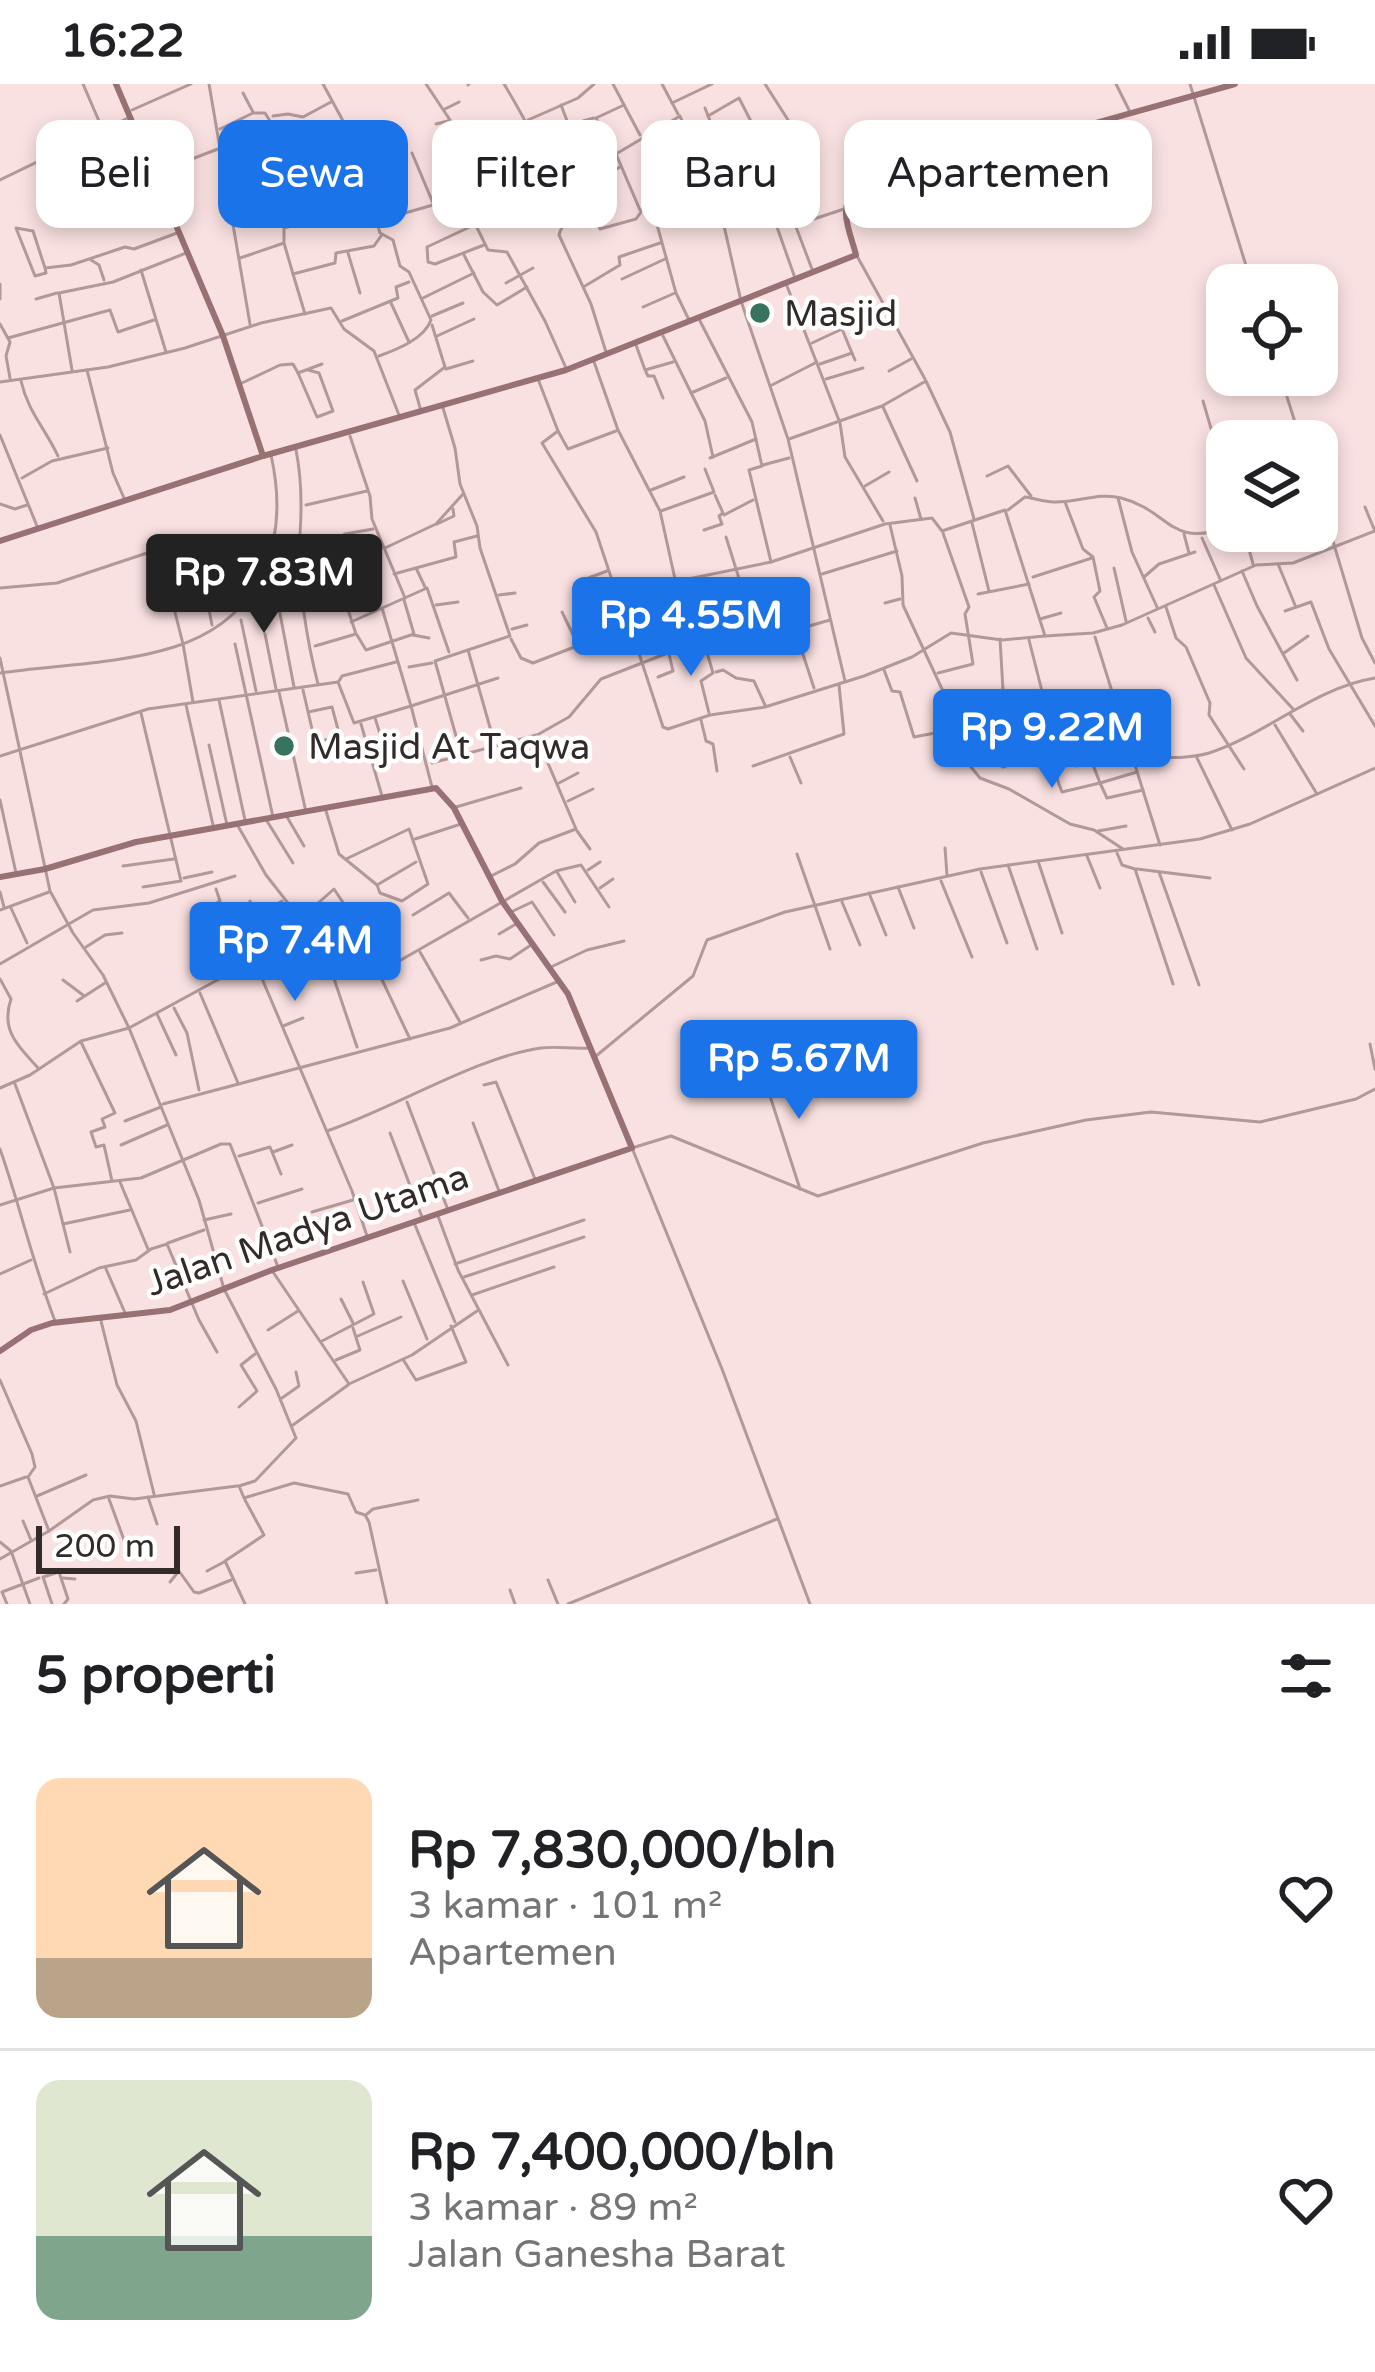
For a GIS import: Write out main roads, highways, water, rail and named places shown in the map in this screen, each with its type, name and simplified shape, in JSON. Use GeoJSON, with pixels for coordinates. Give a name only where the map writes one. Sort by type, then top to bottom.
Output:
{"type":"FeatureCollection","features":[{"type":"Feature","properties":{"kind":"place","name":"Masjid"},"geometry":{"type":"Point","coordinates":[760,313]}},
{"type":"Feature","properties":{"kind":"place","name":"Masjid At Taqwa"},"geometry":{"type":"Point","coordinates":[284,746]}}]}
